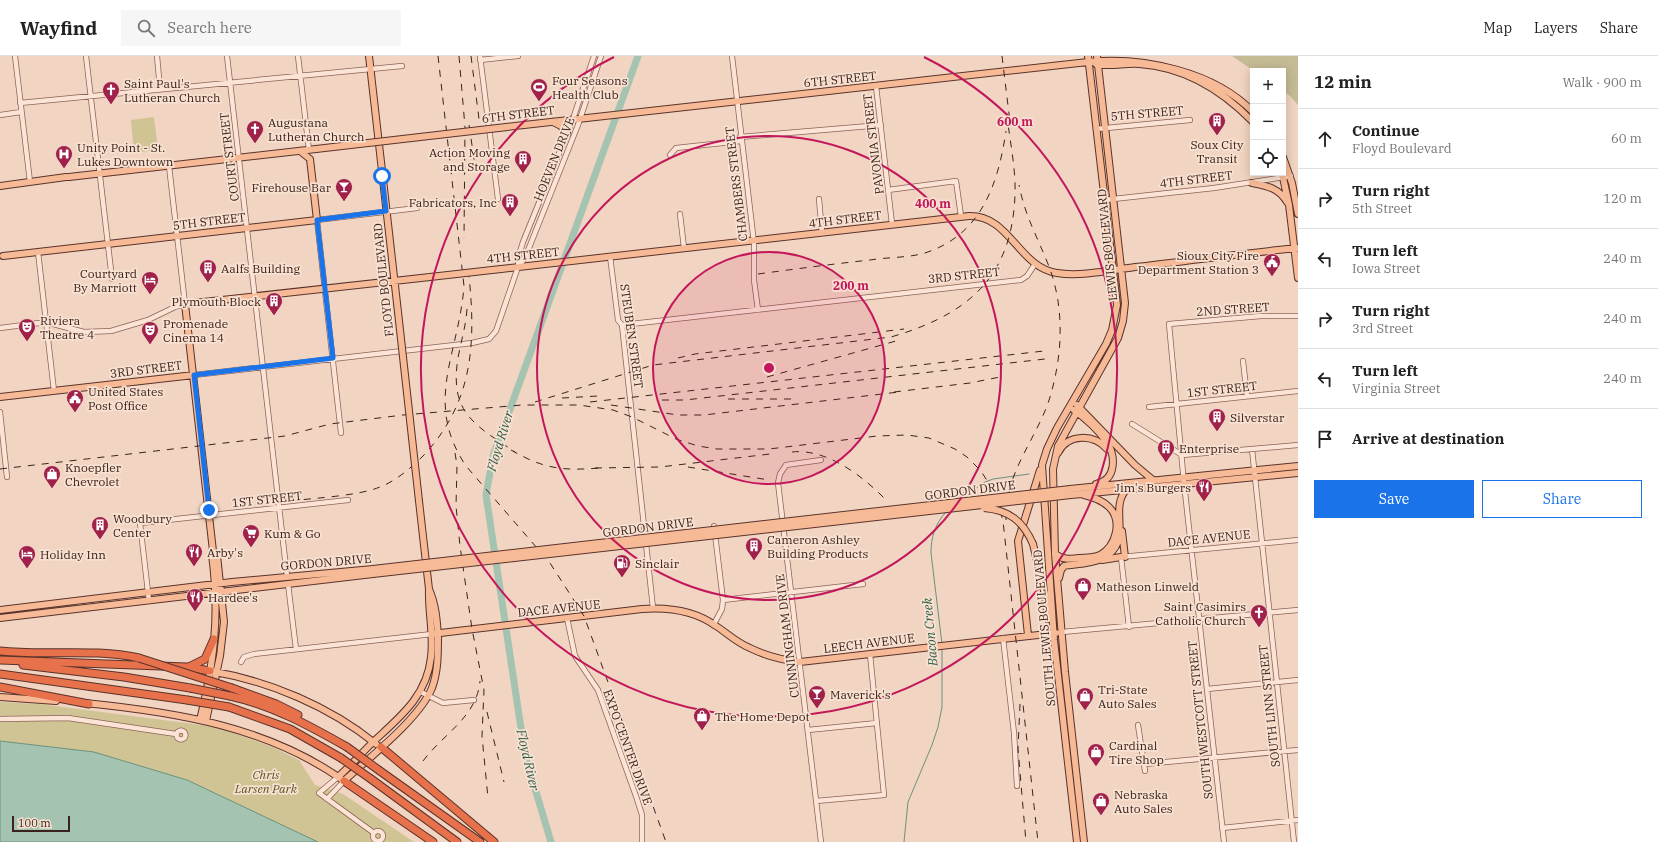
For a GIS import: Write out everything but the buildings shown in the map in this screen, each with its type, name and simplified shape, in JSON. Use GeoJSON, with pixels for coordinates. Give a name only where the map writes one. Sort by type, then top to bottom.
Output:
{"type":"FeatureCollection","features":[{"type":"Feature","properties":{"kind":"highway"},"geometry":{"type":"LineString","coordinates":[[187,667],[197,664],[205,659],[214,639]]}},
{"type":"Feature","properties":{"kind":"highway"},"geometry":{"type":"LineString","coordinates":[[0,651],[22,653],[95,652],[139,658],[276,704],[302,717],[313,728]]}},
{"type":"Feature","properties":{"kind":"highway"},"geometry":{"type":"LineString","coordinates":[[0,661],[187,667],[214,671]]}},
{"type":"Feature","properties":{"kind":"highway"},"geometry":{"type":"LineString","coordinates":[[0,661],[124,677],[190,688],[230,696],[272,709],[313,728],[347,747],[480,842]]}},
{"type":"Feature","properties":{"kind":"highway"},"geometry":{"type":"LineString","coordinates":[[0,674],[187,700],[228,708],[290,729],[341,758],[457,842]]}},
{"type":"Feature","properties":{"kind":"highway"},"geometry":{"type":"LineString","coordinates":[[0,687],[88,704]]}},
{"type":"Feature","properties":{"kind":"highway"},"geometry":{"type":"LineString","coordinates":[[381,747],[494,842]]}},
{"type":"Feature","properties":{"kind":"highway"},"geometry":{"type":"LineString","coordinates":[[341,779],[434,842]]}},
{"type":"Feature","properties":{"kind":"main road","name":"FLOYD BOULEVARD"},"geometry":{"type":"LineString","coordinates":[[369,56],[429,589],[429,603],[435,634]]}},
{"type":"Feature","properties":{"kind":"main road"},"geometry":{"type":"LineString","coordinates":[[1098,60],[1134,56],[1179,64],[1217,82],[1237,96],[1250,109]]}},
{"type":"Feature","properties":{"kind":"main road","name":"6TH STREET"},"geometry":{"type":"LineString","coordinates":[[0,186],[300,150],[876,86],[1088,59],[1098,60]]}},
{"type":"Feature","properties":{"kind":"main road","name":"LEWIS BOULEVARD"},"geometry":{"type":"LineString","coordinates":[[1064,417],[1106,344],[1112,330],[1116,305],[1088,59]]}},
{"type":"Feature","properties":{"kind":"main road"},"geometry":{"type":"LineString","coordinates":[[1098,60],[1145,64],[1186,74],[1221,93],[1250,119]]}},
{"type":"Feature","properties":{"kind":"main road","name":"LEWIS BOULEVARD"},"geometry":{"type":"LineString","coordinates":[[1072,420],[1118,338],[1123,321],[1125,303],[1098,60]]}},
{"type":"Feature","properties":{"kind":"main road"},"geometry":{"type":"LineString","coordinates":[[551,122],[561,126],[567,134]]}},
{"type":"Feature","properties":{"kind":"main road"},"geometry":{"type":"LineString","coordinates":[[316,149],[310,159],[317,220]]}},
{"type":"Feature","properties":{"kind":"main road"},"geometry":{"type":"LineString","coordinates":[[300,150],[310,159]]}},
{"type":"Feature","properties":{"kind":"main road"},"geometry":{"type":"LineString","coordinates":[[1286,165],[1298,214]]}},
{"type":"Feature","properties":{"kind":"main road"},"geometry":{"type":"LineString","coordinates":[[1283,176],[1296,248],[1298,278]]}},
{"type":"Feature","properties":{"kind":"main road"},"geometry":{"type":"LineString","coordinates":[[1252,183],[1275,189],[1281,193],[1289,205]]}},
{"type":"Feature","properties":{"kind":"main road","name":"4TH STREET"},"geometry":{"type":"LineString","coordinates":[[186,304],[977,215],[994,222],[1002,228],[1034,264]]}},
{"type":"Feature","properties":{"kind":"main road","name":"5TH STREET"},"geometry":{"type":"LineString","coordinates":[[2,256],[317,220]]}},
{"type":"Feature","properties":{"kind":"main road"},"geometry":{"type":"LineString","coordinates":[[1034,264],[1057,273],[1113,270],[1296,248]]}},
{"type":"Feature","properties":{"kind":"main road"},"geometry":{"type":"LineString","coordinates":[[186,304],[213,550],[216,555],[218,593],[214,639],[214,671]]}},
{"type":"Feature","properties":{"kind":"main road","name":"3RD STREET"},"geometry":{"type":"LineString","coordinates":[[0,397],[194,375]]}},
{"type":"Feature","properties":{"kind":"main road"},"geometry":{"type":"LineString","coordinates":[[1072,404],[1135,465],[1153,480]]}},
{"type":"Feature","properties":{"kind":"main road"},"geometry":{"type":"LineString","coordinates":[[1072,492],[1101,483],[1106,479],[1113,466],[1111,453],[1106,441],[1078,410]]}},
{"type":"Feature","properties":{"kind":"main road","name":"SOUTH LEWIS BOULEVARD"},"geometry":{"type":"LineString","coordinates":[[1064,417],[1049,443],[1042,465],[1053,633],[1077,842]]}},
{"type":"Feature","properties":{"kind":"main road","name":"SOUTH LEWIS BOULEVARD"},"geometry":{"type":"LineString","coordinates":[[1072,420],[1058,446],[1054,462],[1055,558],[1084,842]]}},
{"type":"Feature","properties":{"kind":"main road"},"geometry":{"type":"LineString","coordinates":[[1054,462],[1060,449],[1066,443],[1082,437],[1098,441],[1111,453]]}},
{"type":"Feature","properties":{"kind":"main road"},"geometry":{"type":"LineString","coordinates":[[1028,635],[1018,541],[1042,465]]}},
{"type":"Feature","properties":{"kind":"main road","name":"GORDON DRIVE"},"geometry":{"type":"LineString","coordinates":[[0,618],[218,593],[373,572],[1072,492],[1127,489],[1254,470],[1298,466]]}},
{"type":"Feature","properties":{"kind":"main road","name":"GORDON DRIVE"},"geometry":{"type":"LineString","coordinates":[[0,610],[148,593],[217,583],[287,576],[373,572],[958,508],[1153,480],[1255,477],[1298,473]]}},
{"type":"Feature","properties":{"kind":"main road"},"geometry":{"type":"LineString","coordinates":[[1058,588],[1059,574],[1064,566],[1123,557],[1119,500],[1127,489]]}},
{"type":"Feature","properties":{"kind":"main road"},"geometry":{"type":"LineString","coordinates":[[1048,557],[1064,559],[1093,557],[1105,551],[1114,540],[1117,529],[1112,510],[1100,500],[1072,492]]}},
{"type":"Feature","properties":{"kind":"main road"},"geometry":{"type":"LineString","coordinates":[[958,508],[982,507],[1007,514],[1024,527],[1033,544],[1045,595],[1049,626],[1053,633]]}},
{"type":"Feature","properties":{"kind":"main road"},"geometry":{"type":"LineString","coordinates":[[1100,560],[1115,547],[1120,536],[1121,529]]}},
{"type":"Feature","properties":{"kind":"main road"},"geometry":{"type":"LineString","coordinates":[[1055,558],[1064,566]]}},
{"type":"Feature","properties":{"kind":"main road"},"geometry":{"type":"LineString","coordinates":[[203,720],[223,635],[224,611],[227,598],[237,590]]}},
{"type":"Feature","properties":{"kind":"main road"},"geometry":{"type":"LineString","coordinates":[[218,593],[224,611]]}},
{"type":"Feature","properties":{"kind":"main road","name":"DACE AVENUE"},"geometry":{"type":"LineString","coordinates":[[435,634],[653,608],[681,610],[695,614],[714,624]]}},
{"type":"Feature","properties":{"kind":"main road","name":"LEECH AVENUE"},"geometry":{"type":"LineString","coordinates":[[714,624],[748,648],[774,657],[800,662],[1062,632]]}},
{"type":"Feature","properties":{"kind":"main road"},"geometry":{"type":"LineString","coordinates":[[341,779],[374,742],[403,715],[421,692],[430,668],[435,634]]}},
{"type":"Feature","properties":{"kind":"main road"},"geometry":{"type":"LineString","coordinates":[[341,779],[381,747],[413,717],[428,696],[437,668],[435,634]]}},
{"type":"Feature","properties":{"kind":"main road"},"geometry":{"type":"LineString","coordinates":[[214,671],[253,680],[315,705],[348,724],[381,747]]}},
{"type":"Feature","properties":{"kind":"main road"},"geometry":{"type":"LineString","coordinates":[[0,697],[88,704],[203,720],[244,731],[284,746],[323,766],[341,779]]}},
{"type":"Feature","properties":{"kind":"street"},"geometry":{"type":"LineString","coordinates":[[15,56],[30,182]]}},
{"type":"Feature","properties":{"kind":"street"},"geometry":{"type":"LineString","coordinates":[[86,56],[112,279]]}},
{"type":"Feature","properties":{"kind":"street"},"geometry":{"type":"LineString","coordinates":[[156,56],[160,89]]}},
{"type":"Feature","properties":{"kind":"street","name":"COURT STREET"},"geometry":{"type":"LineString","coordinates":[[227,56],[279,518],[287,576]]}},
{"type":"Feature","properties":{"kind":"street"},"geometry":{"type":"LineString","coordinates":[[298,56],[309,150]]}},
{"type":"Feature","properties":{"kind":"street"},"geometry":{"type":"LineString","coordinates":[[498,199],[480,58],[518,56]]}},
{"type":"Feature","properties":{"kind":"street","name":"HOEVEN DRIVE"},"geometry":{"type":"LineString","coordinates":[[498,323],[518,267],[519,255],[523,242],[573,119],[594,56]]}},
{"type":"Feature","properties":{"kind":"street","name":"HOEVEN DRIVE"},"geometry":{"type":"LineString","coordinates":[[518,267],[525,258],[581,118],[601,56]]}},
{"type":"Feature","properties":{"kind":"street","name":"CHAMBERS STREET"},"geometry":{"type":"LineString","coordinates":[[732,56],[740,139],[754,241],[754,280],[758,310]]}},
{"type":"Feature","properties":{"kind":"street"},"geometry":{"type":"LineString","coordinates":[[20,103],[402,66]]}},
{"type":"Feature","properties":{"kind":"street","name":"PAVONIA STREET"},"geometry":{"type":"LineString","coordinates":[[876,86],[892,224]]}},
{"type":"Feature","properties":{"kind":"street"},"geometry":{"type":"LineString","coordinates":[[0,115],[22,112]]}},
{"type":"Feature","properties":{"kind":"street","name":"5TH STREET"},"geometry":{"type":"LineString","coordinates":[[1096,129],[1190,120]]}},
{"type":"Feature","properties":{"kind":"street"},"geometry":{"type":"LineString","coordinates":[[670,155],[676,148],[740,139],[880,125]]}},
{"type":"Feature","properties":{"kind":"street"},"geometry":{"type":"LineString","coordinates":[[169,166],[186,304]]}},
{"type":"Feature","properties":{"kind":"street","name":"4TH STREET"},"geometry":{"type":"LineString","coordinates":[[1104,200],[1252,183],[1283,176]]}},
{"type":"Feature","properties":{"kind":"street"},"geometry":{"type":"LineString","coordinates":[[888,190],[956,181],[961,216]]}},
{"type":"Feature","properties":{"kind":"street"},"geometry":{"type":"LineString","coordinates":[[819,199],[822,233]]}},
{"type":"Feature","properties":{"kind":"street","name":"5TH STREET"},"geometry":{"type":"LineString","coordinates":[[317,220],[416,208]]}},
{"type":"Feature","properties":{"kind":"street"},"geometry":{"type":"LineString","coordinates":[[680,214],[684,248]]}},
{"type":"Feature","properties":{"kind":"street"},"geometry":{"type":"LineString","coordinates":[[317,220],[341,433]]}},
{"type":"Feature","properties":{"kind":"street"},"geometry":{"type":"LineString","coordinates":[[38,252],[54,391]]}},
{"type":"Feature","properties":{"kind":"street","name":"STEUBEN STREET"},"geometry":{"type":"LineString","coordinates":[[610,256],[618,320],[622,325],[653,608]]}},
{"type":"Feature","properties":{"kind":"street","name":"3RD STREET"},"geometry":{"type":"LineString","coordinates":[[622,325],[1021,280],[1027,276],[1034,264]]}},
{"type":"Feature","properties":{"kind":"street","name":"4TH STREET"},"geometry":{"type":"LineString","coordinates":[[0,328],[46,324],[84,332],[111,331],[148,320],[162,312],[186,304]]}},
{"type":"Feature","properties":{"kind":"street","name":"2ND STREET"},"geometry":{"type":"LineString","coordinates":[[1169,324],[1261,316],[1298,316]]}},
{"type":"Feature","properties":{"kind":"street","name":"3RD STREET"},"geometry":{"type":"LineString","coordinates":[[194,375],[483,341],[492,336],[498,323]]}},
{"type":"Feature","properties":{"kind":"street","name":"SOUTH WESTCOTT STREET"},"geometry":{"type":"LineString","coordinates":[[1169,324],[1184,480],[1224,842]]}},
{"type":"Feature","properties":{"kind":"street"},"geometry":{"type":"LineString","coordinates":[[1242,360],[1247,396]]}},
{"type":"Feature","properties":{"kind":"street","name":"1ST STREET"},"geometry":{"type":"LineString","coordinates":[[1149,407],[1298,391]]}},
{"type":"Feature","properties":{"kind":"street"},"geometry":{"type":"LineString","coordinates":[[0,412],[7,477]]}},
{"type":"Feature","properties":{"kind":"street"},"geometry":{"type":"LineString","coordinates":[[1132,424],[1182,455],[1298,445]]}},
{"type":"Feature","properties":{"kind":"street","name":"SOUTH LINN STREET"},"geometry":{"type":"LineString","coordinates":[[1252,449],[1294,842]]}},
{"type":"Feature","properties":{"kind":"street","name":"CUNNINGHAM DRIVE"},"geometry":{"type":"LineString","coordinates":[[821,460],[786,465],[780,474],[778,483],[821,842]]}},
{"type":"Feature","properties":{"kind":"street","name":"1ST STREET"},"geometry":{"type":"LineString","coordinates":[[148,593],[140,523],[348,500]]}},
{"type":"Feature","properties":{"kind":"street"},"geometry":{"type":"LineString","coordinates":[[714,526],[723,600],[722,609],[714,624]]}},
{"type":"Feature","properties":{"kind":"street","name":"DACE AVENUE"},"geometry":{"type":"LineString","coordinates":[[1123,557],[1298,540]]}},
{"type":"Feature","properties":{"kind":"street"},"geometry":{"type":"LineString","coordinates":[[1123,557],[1129,626]]}},
{"type":"Feature","properties":{"kind":"street"},"geometry":{"type":"LineString","coordinates":[[288,584],[296,649]]}},
{"type":"Feature","properties":{"kind":"street"},"geometry":{"type":"LineString","coordinates":[[723,600],[863,584]]}},
{"type":"Feature","properties":{"kind":"street"},"geometry":{"type":"LineString","coordinates":[[148,593],[149,601]]}},
{"type":"Feature","properties":{"kind":"street","name":"LEECH AVENUE"},"geometry":{"type":"LineString","coordinates":[[1062,632],[1298,610]]}},
{"type":"Feature","properties":{"kind":"street","name":"EXPO CENTER DRIVE"},"geometry":{"type":"LineString","coordinates":[[567,618],[575,656],[598,690],[637,799],[642,815],[642,842]]}},
{"type":"Feature","properties":{"kind":"street","name":"DACE AVENUE"},"geometry":{"type":"LineString","coordinates":[[241,662],[244,657],[254,654],[435,634]]}},
{"type":"Feature","properties":{"kind":"street"},"geometry":{"type":"LineString","coordinates":[[1004,638],[1014,733],[1017,786]]}},
{"type":"Feature","properties":{"kind":"street"},"geometry":{"type":"LineString","coordinates":[[816,801],[884,795],[870,654]]}},
{"type":"Feature","properties":{"kind":"street"},"geometry":{"type":"LineString","coordinates":[[1207,689],[1298,680]]}},
{"type":"Feature","properties":{"kind":"street"},"geometry":{"type":"LineString","coordinates":[[421,692],[443,702],[474,700]]}},
{"type":"Feature","properties":{"kind":"street"},"geometry":{"type":"LineString","coordinates":[[0,719],[68,718],[176,734]]}},
{"type":"Feature","properties":{"kind":"street"},"geometry":{"type":"LineString","coordinates":[[808,730],[877,723]]}},
{"type":"Feature","properties":{"kind":"street"},"geometry":{"type":"LineString","coordinates":[[1138,725],[1145,771]]}},
{"type":"Feature","properties":{"kind":"street"},"geometry":{"type":"LineString","coordinates":[[1144,764],[1298,750]]}},
{"type":"Feature","properties":{"kind":"street"},"geometry":{"type":"LineString","coordinates":[[341,779],[319,793],[374,833]]}},
{"type":"Feature","properties":{"kind":"street"},"geometry":{"type":"LineString","coordinates":[[327,799],[341,779]]}},
{"type":"Feature","properties":{"kind":"street"},"geometry":{"type":"LineString","coordinates":[[1222,828],[1298,820]]}},
{"type":"Feature","properties":{"kind":"green space"},"geometry":{"type":"Polygon","coordinates":[[[154,117],[158,150],[134,153],[131,120],[154,117]]]}},
{"type":"Feature","properties":{"kind":"green space","name":"Chris Larsen Park"},"geometry":{"type":"Polygon","coordinates":[[[0,702],[40,704],[217,727],[273,747],[299,760],[315,785],[343,794],[414,842],[318,842],[187,780],[94,752],[0,741],[0,702]]]}},
{"type":"Feature","properties":{"kind":"shaded area"},"geometry":{"type":"Polygon","coordinates":[[[1232,56],[1298,56],[1298,105],[1286,93],[1286,68],[1250,68],[1232,56]]]}},
{"type":"Feature","properties":{"kind":"shaded area"},"geometry":{"type":"Polygon","coordinates":[[[0,741],[94,752],[187,780],[318,842],[0,842],[0,741]]]}},
{"type":"Feature","properties":{"kind":"waterway","name":"Floyd River"},"geometry":{"type":"LineString","coordinates":[[551,842],[525,755],[486,495],[493,456],[638,56]]}},
{"type":"Feature","properties":{"kind":"waterway","name":"Bacon Creek"},"geometry":{"type":"LineString","coordinates":[[962,498],[985,482],[993,479],[1029,474]]}},
{"type":"Feature","properties":{"kind":"waterway","name":"Bacon Creek"},"geometry":{"type":"LineString","coordinates":[[942,644],[931,553],[934,531],[946,512]]}},
{"type":"Feature","properties":{"kind":"waterway","name":"Bacon Creek"},"geometry":{"type":"LineString","coordinates":[[904,842],[908,802],[932,745],[938,727],[942,707],[942,649]]}},
{"type":"Feature","properties":{"kind":"railway"},"geometry":{"type":"LineString","coordinates":[[438,56],[464,286],[461,311],[447,378],[445,399],[447,420],[453,443],[466,466],[550,563],[584,616],[666,842]]}},
{"type":"Feature","properties":{"kind":"railway"},"geometry":{"type":"LineString","coordinates":[[459,56],[465,127],[464,238]]}},
{"type":"Feature","properties":{"kind":"railway"},"geometry":{"type":"LineString","coordinates":[[471,56],[479,119]]}},
{"type":"Feature","properties":{"kind":"railway"},"geometry":{"type":"LineString","coordinates":[[1002,56],[1010,122]]}},
{"type":"Feature","properties":{"kind":"railway"},"geometry":{"type":"LineString","coordinates":[[535,402],[653,365],[891,337],[918,328],[942,317],[963,304],[980,289],[994,271],[1005,249],[1012,224],[1015,195],[1014,165],[1007,116]]}},
{"type":"Feature","properties":{"kind":"railway"},"geometry":{"type":"LineString","coordinates":[[469,125],[476,172]]}},
{"type":"Feature","properties":{"kind":"railway"},"geometry":{"type":"LineString","coordinates":[[758,274],[912,256],[925,253],[944,245],[960,234],[973,221],[984,206],[992,189],[998,170],[1006,131]]}},
{"type":"Feature","properties":{"kind":"railway"},"geometry":{"type":"LineString","coordinates":[[1006,520],[1007,502],[1011,485],[1024,453],[1047,406],[1052,390],[1056,374],[1060,343],[1059,311],[1053,279],[1028,216],[1019,185]]}},
{"type":"Feature","properties":{"kind":"railway"},"geometry":{"type":"LineString","coordinates":[[290,501],[360,493],[380,487],[404,473],[424,455],[440,435],[453,414],[462,393],[468,371],[472,325],[469,276]]}},
{"type":"Feature","properties":{"kind":"railway"},"geometry":{"type":"LineString","coordinates":[[467,309],[465,327],[458,358],[456,377],[457,392],[468,416],[488,434],[515,452]]}},
{"type":"Feature","properties":{"kind":"railway"},"geometry":{"type":"LineString","coordinates":[[678,358],[695,354],[904,329]]}},
{"type":"Feature","properties":{"kind":"railway"},"geometry":{"type":"LineString","coordinates":[[767,377],[896,341]]}},
{"type":"Feature","properties":{"kind":"railway"},"geometry":{"type":"LineString","coordinates":[[590,402],[1044,351]]}},
{"type":"Feature","properties":{"kind":"railway"},"geometry":{"type":"LineString","coordinates":[[662,400],[685,400],[1045,359]]}},
{"type":"Feature","properties":{"kind":"railway"},"geometry":{"type":"LineString","coordinates":[[894,392],[970,383],[1000,377]]}},
{"type":"Feature","properties":{"kind":"railway"},"geometry":{"type":"LineString","coordinates":[[611,405],[678,415],[704,415],[899,392]]}},
{"type":"Feature","properties":{"kind":"railway"},"geometry":{"type":"LineString","coordinates":[[562,398],[598,396]]}},
{"type":"Feature","properties":{"kind":"railway"},"geometry":{"type":"LineString","coordinates":[[728,399],[796,399]]}},
{"type":"Feature","properties":{"kind":"railway"},"geometry":{"type":"LineString","coordinates":[[0,469],[285,436],[330,424],[403,415],[522,405],[579,405],[613,410],[632,417],[676,439],[698,446],[717,449],[769,449],[877,436],[907,435],[929,438],[955,449],[967,457],[981,471],[996,495],[1003,521],[1038,842]]}},
{"type":"Feature","properties":{"kind":"railway"},"geometry":{"type":"LineString","coordinates":[[511,450],[544,465],[564,469],[600,468]]}},
{"type":"Feature","properties":{"kind":"railway"},"geometry":{"type":"LineString","coordinates":[[792,452],[805,452],[831,459],[856,474],[887,501]]}},
{"type":"Feature","properties":{"kind":"railway"},"geometry":{"type":"LineString","coordinates":[[455,453],[457,465],[456,506],[460,546],[472,629],[484,690],[482,736],[488,798]]}},
{"type":"Feature","properties":{"kind":"railway"},"geometry":{"type":"LineString","coordinates":[[595,468],[660,467],[770,454]]}},
{"type":"Feature","properties":{"kind":"railway"},"geometry":{"type":"LineString","coordinates":[[688,467],[769,480]]}},
{"type":"Feature","properties":{"kind":"railway"},"geometry":{"type":"LineString","coordinates":[[423,761],[466,715],[478,694],[480,681]]}},
{"type":"Feature","properties":{"kind":"railway"},"geometry":{"type":"LineString","coordinates":[[1020,704],[1018,749],[1026,842]]}},
{"type":"Feature","properties":{"kind":"railway"},"geometry":{"type":"LineString","coordinates":[[487,712],[504,782]]}},
{"type":"Feature","properties":{"kind":"place","name":"Four Seasons Health Club"},"geometry":{"type":"Point","coordinates":[539,102]}},
{"type":"Feature","properties":{"kind":"place","name":"Saint Paul's Lutheran Church"},"geometry":{"type":"Point","coordinates":[111,105]}},
{"type":"Feature","properties":{"kind":"place","name":"Soux City Transit"},"geometry":{"type":"Point","coordinates":[1217,136]}},
{"type":"Feature","properties":{"kind":"place","name":"Augustana Lutheran Church"},"geometry":{"type":"Point","coordinates":[255,144]}},
{"type":"Feature","properties":{"kind":"place","name":"Unity Point - St. Lukes Downtown"},"geometry":{"type":"Point","coordinates":[64,169]}},
{"type":"Feature","properties":{"kind":"place","name":"Action Moving and Storage"},"geometry":{"type":"Point","coordinates":[523,174]}},
{"type":"Feature","properties":{"kind":"place","name":"Firehouse Bar"},"geometry":{"type":"Point","coordinates":[344,202]}},
{"type":"Feature","properties":{"kind":"place","name":"Fabricators, Inc"},"geometry":{"type":"Point","coordinates":[510,217]}},
{"type":"Feature","properties":{"kind":"place","name":"Sioux City Fire Department Station 3"},"geometry":{"type":"Point","coordinates":[1272,277]}},
{"type":"Feature","properties":{"kind":"place","name":"Aalfs Building"},"geometry":{"type":"Point","coordinates":[208,283]}},
{"type":"Feature","properties":{"kind":"place","name":"Courtyard By Marriott"},"geometry":{"type":"Point","coordinates":[150,295]}},
{"type":"Feature","properties":{"kind":"place","name":"Plymouth Block"},"geometry":{"type":"Point","coordinates":[274,316]}},
{"type":"Feature","properties":{"kind":"place","name":"Riviera Theatre 4"},"geometry":{"type":"Point","coordinates":[27,342]}},
{"type":"Feature","properties":{"kind":"place","name":"Promenade Cinema 14"},"geometry":{"type":"Point","coordinates":[150,345]}},
{"type":"Feature","properties":{"kind":"place","name":"United States Post Office"},"geometry":{"type":"Point","coordinates":[75,413]}},
{"type":"Feature","properties":{"kind":"place","name":"Silverstar"},"geometry":{"type":"Point","coordinates":[1217,432]}},
{"type":"Feature","properties":{"kind":"place","name":"Enterprise"},"geometry":{"type":"Point","coordinates":[1166,463]}},
{"type":"Feature","properties":{"kind":"place","name":"Knoepfler Chevrolet"},"geometry":{"type":"Point","coordinates":[52,489]}},
{"type":"Feature","properties":{"kind":"place","name":"Jim's Burgers"},"geometry":{"type":"Point","coordinates":[1204,502]}},
{"type":"Feature","properties":{"kind":"place","name":"Woodbury Center"},"geometry":{"type":"Point","coordinates":[100,540]}},
{"type":"Feature","properties":{"kind":"place","name":"Kum & Go"},"geometry":{"type":"Point","coordinates":[251,548]}},
{"type":"Feature","properties":{"kind":"place","name":"Cameron Ashley Building Products"},"geometry":{"type":"Point","coordinates":[754,561]}},
{"type":"Feature","properties":{"kind":"place","name":"Arby's"},"geometry":{"type":"Point","coordinates":[194,567]}},
{"type":"Feature","properties":{"kind":"place","name":"Holiday Inn"},"geometry":{"type":"Point","coordinates":[27,569]}},
{"type":"Feature","properties":{"kind":"place","name":"Sinclair"},"geometry":{"type":"Point","coordinates":[622,578]}},
{"type":"Feature","properties":{"kind":"place","name":"Matheson Linweld"},"geometry":{"type":"Point","coordinates":[1083,601]}},
{"type":"Feature","properties":{"kind":"place","name":"Hardee's"},"geometry":{"type":"Point","coordinates":[195,612]}},
{"type":"Feature","properties":{"kind":"place","name":"Saint Casimirs Catholic Church"},"geometry":{"type":"Point","coordinates":[1259,628]}},
{"type":"Feature","properties":{"kind":"place","name":"Maverick's"},"geometry":{"type":"Point","coordinates":[817,709]}},
{"type":"Feature","properties":{"kind":"place","name":"Tri-State Auto Sales"},"geometry":{"type":"Point","coordinates":[1085,711]}},
{"type":"Feature","properties":{"kind":"place","name":"The Home Depot"},"geometry":{"type":"Point","coordinates":[702,731]}},
{"type":"Feature","properties":{"kind":"place","name":"Cardinal Tire Shop"},"geometry":{"type":"Point","coordinates":[1096,767]}},
{"type":"Feature","properties":{"kind":"place","name":"Nebraska Auto Sales"},"geometry":{"type":"Point","coordinates":[1101,816]}},
{"type":"Feature","properties":{"kind":"route"},"geometry":{"type":"LineString","coordinates":[[209,510],[194,375],[333,358],[317,220],[386,211],[382,176]]}}]}
